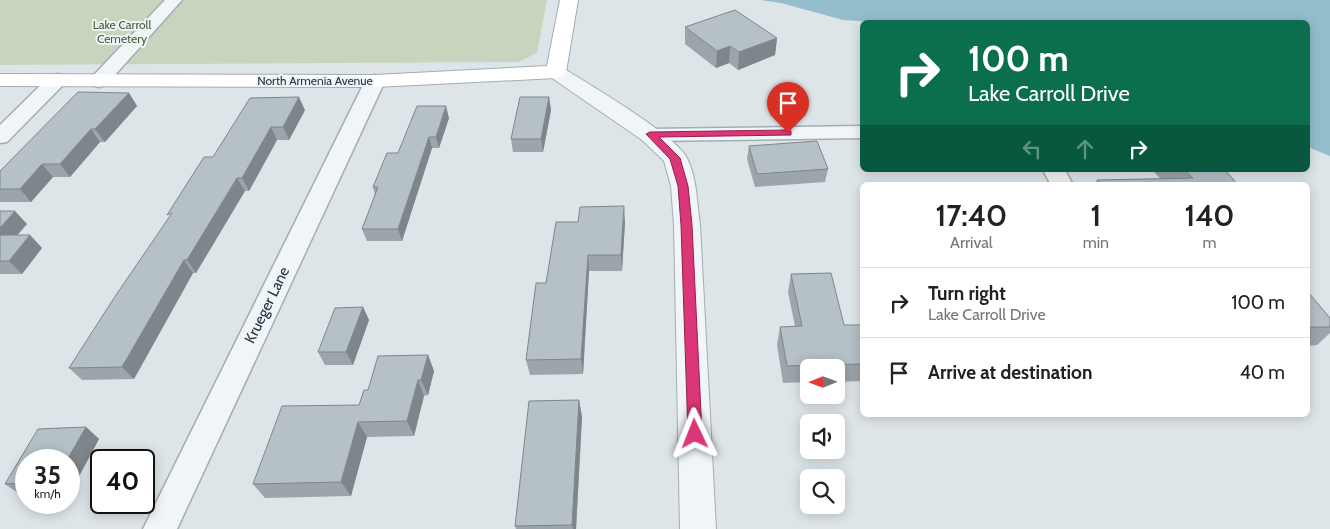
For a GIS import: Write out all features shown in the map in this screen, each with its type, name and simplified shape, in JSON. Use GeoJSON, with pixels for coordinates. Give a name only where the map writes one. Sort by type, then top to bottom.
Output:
{"type":"FeatureCollection","features":[{"type":"Feature","properties":{"kind":"main road"},"geometry":{"type":"LineString","coordinates":[[556,72],[569,0]]}},
{"type":"Feature","properties":{"kind":"main road","name":"North Armenia Avenue"},"geometry":{"type":"LineString","coordinates":[[0,80],[375,81],[556,72]]}},
{"type":"Feature","properties":{"kind":"street"},"geometry":{"type":"LineString","coordinates":[[99,81],[174,0]]}},
{"type":"Feature","properties":{"kind":"street"},"geometry":{"type":"LineString","coordinates":[[556,72],[650,134],[675,158],[683,186],[686,225],[698,529]]}},
{"type":"Feature","properties":{"kind":"street"},"geometry":{"type":"LineString","coordinates":[[0,136],[57,80]]}},
{"type":"Feature","properties":{"kind":"street","name":"Krueger Lane"},"geometry":{"type":"LineString","coordinates":[[160,529],[375,81]]}},
{"type":"Feature","properties":{"kind":"street"},"geometry":{"type":"LineString","coordinates":[[650,134],[860,132]]}},
{"type":"Feature","properties":{"kind":"green space","name":"Lake Carroll Cemetery"},"geometry":{"type":"Polygon","coordinates":[[[0,0],[547,0],[537,53],[519,62],[0,65],[0,0]]]}},
{"type":"Feature","properties":{"kind":"water"},"geometry":{"type":"Polygon","coordinates":[[[761,0],[1330,0],[1330,156],[1310,148],[1310,20],[860,21],[843,20],[781,3],[761,0]]]}},
{"type":"Feature","properties":{"kind":"building"},"geometry":{"type":"Polygon","coordinates":[[[735,10],[777,38],[739,52],[730,46],[717,51],[685,27],[735,10]]]}},
{"type":"Feature","properties":{"kind":"building"},"geometry":{"type":"Polygon","coordinates":[[[78,92],[129,93],[95,129],[91,129],[60,164],[42,164],[20,189],[0,189],[0,171],[78,92]]]}},
{"type":"Feature","properties":{"kind":"building"},"geometry":{"type":"Polygon","coordinates":[[[299,97],[283,127],[271,127],[242,178],[237,178],[187,260],[184,260],[122,367],[69,368],[172,213],[167,215],[204,157],[213,157],[250,98],[299,97]]]}},
{"type":"Feature","properties":{"kind":"building"},"geometry":{"type":"Polygon","coordinates":[[[520,97],[549,97],[541,139],[511,139],[520,97]]]}},
{"type":"Feature","properties":{"kind":"building"},"geometry":{"type":"Polygon","coordinates":[[[417,106],[446,106],[436,137],[429,137],[398,229],[362,229],[378,187],[373,187],[387,153],[398,153],[417,106]]]}},
{"type":"Feature","properties":{"kind":"building"},"geometry":{"type":"Polygon","coordinates":[[[817,141],[828,169],[757,174],[749,146],[817,141]]]}},
{"type":"Feature","properties":{"kind":"building"},"geometry":{"type":"Polygon","coordinates":[[[1186,172],[1227,172],[1235,182],[1098,182],[1097,180],[1193,178],[1186,172]]]}},
{"type":"Feature","properties":{"kind":"building"},"geometry":{"type":"Polygon","coordinates":[[[624,206],[621,255],[588,255],[581,359],[526,360],[536,283],[546,283],[556,222],[578,222],[580,207],[624,206]]]}},
{"type":"Feature","properties":{"kind":"building"},"geometry":{"type":"Polygon","coordinates":[[[0,211],[15,211],[0,228],[0,211]]]}},
{"type":"Feature","properties":{"kind":"building"},"geometry":{"type":"Polygon","coordinates":[[[0,235],[30,235],[9,261],[0,261],[0,235]]]}},
{"type":"Feature","properties":{"kind":"building"},"geometry":{"type":"Polygon","coordinates":[[[831,273],[844,325],[860,325],[860,364],[845,364],[845,359],[800,359],[800,366],[787,366],[780,327],[802,326],[791,274],[831,273]]]}},
{"type":"Feature","properties":{"kind":"building"},"geometry":{"type":"Polygon","coordinates":[[[1310,294],[1330,318],[1330,327],[1310,327],[1310,294]]]}},
{"type":"Feature","properties":{"kind":"building"},"geometry":{"type":"Polygon","coordinates":[[[363,307],[346,352],[318,352],[335,308],[363,307]]]}},
{"type":"Feature","properties":{"kind":"building"},"geometry":{"type":"Polygon","coordinates":[[[428,355],[421,380],[418,380],[407,421],[358,422],[341,482],[253,484],[282,406],[359,405],[364,390],[368,390],[378,356],[428,355]]]}},
{"type":"Feature","properties":{"kind":"building"},"geometry":{"type":"Polygon","coordinates":[[[579,400],[572,525],[515,526],[529,401],[579,400]]]}},
{"type":"Feature","properties":{"kind":"building"},"geometry":{"type":"Polygon","coordinates":[[[86,427],[73,449],[26,449],[38,429],[86,427]]]}},
{"type":"Feature","properties":{"kind":"building"},"geometry":{"type":"Polygon","coordinates":[[[15,467],[15,484],[5,484],[15,467]]]}},
{"type":"Feature","properties":{"kind":"route"},"geometry":{"type":"LineString","coordinates":[[695,434],[683,186],[675,158],[650,134],[788,133]]}}]}
